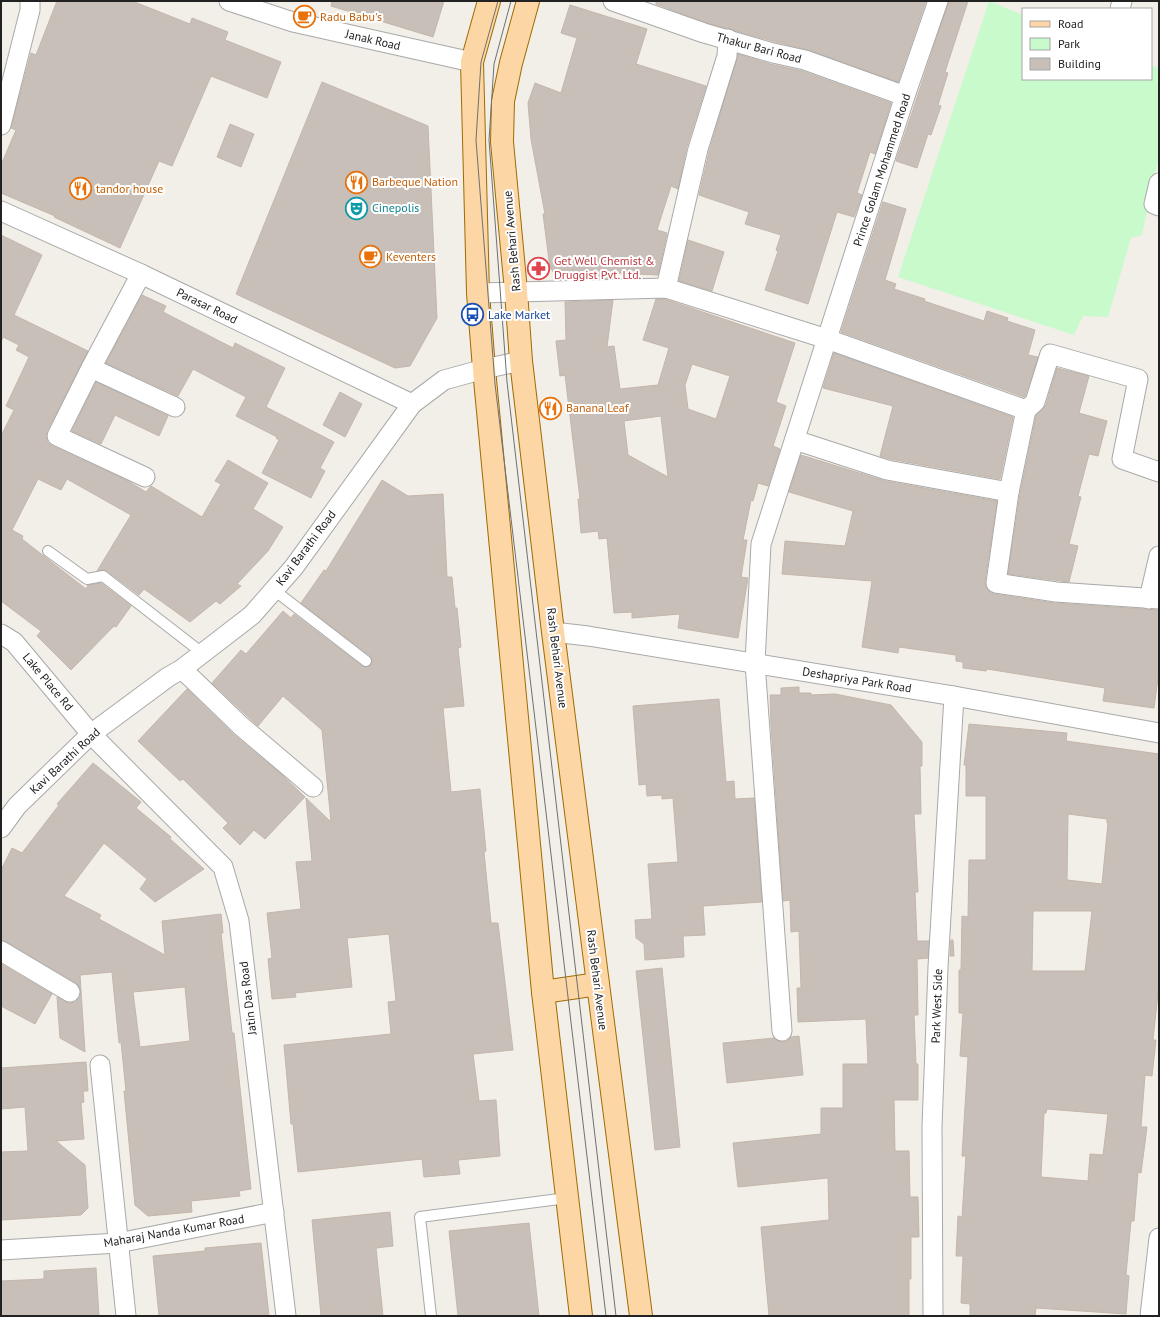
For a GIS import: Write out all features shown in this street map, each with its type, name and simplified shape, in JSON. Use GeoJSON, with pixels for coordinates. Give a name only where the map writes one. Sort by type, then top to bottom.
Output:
{"type":"FeatureCollection","features":[{"type":"Feature","properties":{"kind":"main road"},"geometry":{"type":"LineString","coordinates":[[489,1],[472,62],[478,293],[543,992],[581,1316]]}},
{"type":"Feature","properties":{"kind":"main road","name":"Rash Behari Avenue"},"geometry":{"type":"LineString","coordinates":[[528,1],[511,63],[503,101],[502,142],[521,361],[553,632],[641,1316]]}},
{"type":"Feature","properties":{"kind":"main road"},"geometry":{"type":"LineString","coordinates":[[543,992],[598,984]]}},
{"type":"Feature","properties":{"kind":"street"},"geometry":{"type":"LineString","coordinates":[[1,125],[30,10],[30,1]]}},
{"type":"Feature","properties":{"kind":"street","name":"Janak Road"},"geometry":{"type":"LineString","coordinates":[[229,1],[294,22],[472,62]]}},
{"type":"Feature","properties":{"kind":"street","name":"Thakur Bari Road"},"geometry":{"type":"LineString","coordinates":[[613,1],[704,33],[773,53],[804,60],[906,96]]}},
{"type":"Feature","properties":{"kind":"street","name":"Prince Golam Mohammed Road"},"geometry":{"type":"LineString","coordinates":[[795,440],[938,1]]}},
{"type":"Feature","properties":{"kind":"street"},"geometry":{"type":"LineString","coordinates":[[666,288],[698,149],[727,56],[728,39]]}},
{"type":"Feature","properties":{"kind":"street"},"geometry":{"type":"LineString","coordinates":[[1159,183],[1154,204],[1159,206]]}},
{"type":"Feature","properties":{"kind":"street","name":"Parasar Road"},"geometry":{"type":"LineString","coordinates":[[1,211],[141,274],[412,404]]}},
{"type":"Feature","properties":{"kind":"street"},"geometry":{"type":"LineString","coordinates":[[141,274],[57,436],[145,477]]}},
{"type":"Feature","properties":{"kind":"street"},"geometry":{"type":"LineString","coordinates":[[478,293],[666,288],[827,339],[1026,410]]}},
{"type":"Feature","properties":{"kind":"street"},"geometry":{"type":"LineString","coordinates":[[1159,472],[1122,459],[1138,379],[1050,354],[1035,402],[1026,410],[1009,492],[996,583],[1056,592],[1154,599],[1159,556]]}},
{"type":"Feature","properties":{"kind":"street","name":"Kavi Barathi Road"},"geometry":{"type":"LineString","coordinates":[[1,828],[17,806],[91,734],[182,668],[252,614],[294,567],[412,404],[444,380],[521,361]]}},
{"type":"Feature","properties":{"kind":"street"},"geometry":{"type":"LineString","coordinates":[[91,368],[175,407]]}},
{"type":"Feature","properties":{"kind":"street"},"geometry":{"type":"LineString","coordinates":[[782,1031],[754,663],[761,544],[795,440],[887,470],[1009,492]]}},
{"type":"Feature","properties":{"kind":"street","name":"Deshapriya Park Road"},"geometry":{"type":"LineString","coordinates":[[553,632],[588,636],[954,696],[1159,733]]}},
{"type":"Feature","properties":{"kind":"street","name":"Lake Place Rd"},"geometry":{"type":"LineString","coordinates":[[1,634],[14,642],[91,734]]}},
{"type":"Feature","properties":{"kind":"street"},"geometry":{"type":"LineString","coordinates":[[182,668],[241,726],[313,787]]}},
{"type":"Feature","properties":{"kind":"street","name":"Park West Side"},"geometry":{"type":"LineString","coordinates":[[933,1316],[933,1112],[938,966],[954,696]]}},
{"type":"Feature","properties":{"kind":"street","name":"Jatin Das Road"},"geometry":{"type":"LineString","coordinates":[[91,734],[223,867],[239,921],[286,1316]]}},
{"type":"Feature","properties":{"kind":"street"},"geometry":{"type":"LineString","coordinates":[[1,951],[70,992]]}},
{"type":"Feature","properties":{"kind":"street"},"geometry":{"type":"LineString","coordinates":[[100,1065],[126,1316]]}},
{"type":"Feature","properties":{"kind":"street","name":"Maharaj Nanda Kumar Road"},"geometry":{"type":"LineString","coordinates":[[1,1250],[118,1243],[274,1212]]}},
{"type":"Feature","properties":{"kind":"street"},"geometry":{"type":"LineString","coordinates":[[1150,1316],[1159,1238]]}},
{"type":"Feature","properties":{"kind":"lane"},"geometry":{"type":"LineString","coordinates":[[48,551],[87,579],[103,576],[201,652]]}},
{"type":"Feature","properties":{"kind":"lane"},"geometry":{"type":"LineString","coordinates":[[274,590],[366,661]]}},
{"type":"Feature","properties":{"kind":"lane"},"geometry":{"type":"LineString","coordinates":[[431,1316],[420,1217],[567,1198]]}},
{"type":"Feature","properties":{"kind":"green space"},"geometry":{"type":"Polygon","coordinates":[[[989,1],[1022,15],[1022,80],[1152,80],[1152,65],[1159,68],[1159,157],[1142,235],[1131,238],[1108,317],[1083,316],[1074,335],[898,277],[989,1]]]}},
{"type":"Feature","properties":{"kind":"building"},"geometry":{"type":"Polygon","coordinates":[[[57,1],[132,1],[190,24],[192,18],[228,32],[225,40],[281,62],[267,98],[211,76],[172,166],[159,161],[120,248],[54,217],[55,216],[1,193],[1,165],[16,130],[11,128],[31,53],[36,55],[57,1]]]}},
{"type":"Feature","properties":{"kind":"building"},"geometry":{"type":"Polygon","coordinates":[[[332,1],[444,1],[433,37],[331,6],[332,1]]]}},
{"type":"Feature","properties":{"kind":"building"},"geometry":{"type":"Polygon","coordinates":[[[656,1],[926,1],[898,82],[809,50],[707,23],[656,4],[656,1]]]}},
{"type":"Feature","properties":{"kind":"building"},"geometry":{"type":"Polygon","coordinates":[[[949,1],[968,1],[945,72],[948,73],[938,105],[941,106],[931,135],[928,134],[917,168],[896,161],[949,1]]]}},
{"type":"Feature","properties":{"kind":"building"},"geometry":{"type":"Polygon","coordinates":[[[570,5],[647,29],[636,64],[706,86],[687,146],[678,189],[671,186],[657,230],[667,233],[658,275],[616,273],[616,278],[560,280],[550,268],[543,214],[545,214],[531,139],[528,103],[535,83],[561,93],[577,38],[561,33],[570,5]]]}},
{"type":"Feature","properties":{"kind":"building"},"geometry":{"type":"Polygon","coordinates":[[[738,54],[770,64],[802,71],[891,103],[875,154],[870,152],[857,193],[862,195],[854,217],[837,212],[808,304],[765,290],[778,251],[776,250],[781,235],[745,224],[749,212],[699,195],[709,152],[738,54]]]}},
{"type":"Feature","properties":{"kind":"building"},"geometry":{"type":"Polygon","coordinates":[[[322,82],[428,126],[437,318],[410,366],[395,368],[236,294],[322,82]]]}},
{"type":"Feature","properties":{"kind":"building"},"geometry":{"type":"Polygon","coordinates":[[[230,124],[254,134],[241,167],[217,157],[230,124]]]}},
{"type":"Feature","properties":{"kind":"building"},"geometry":{"type":"Polygon","coordinates":[[[883,202],[906,209],[885,280],[896,284],[894,289],[925,299],[924,301],[984,321],[987,311],[1008,318],[1007,321],[1035,330],[1028,355],[1038,357],[1024,397],[841,332],[883,202]]]}},
{"type":"Feature","properties":{"kind":"building"},"geometry":{"type":"Polygon","coordinates":[[[1,235],[42,255],[14,315],[88,351],[47,431],[46,437],[48,443],[128,481],[146,492],[151,486],[202,517],[221,484],[215,481],[228,460],[268,483],[253,509],[283,527],[268,551],[237,584],[241,586],[220,604],[216,601],[190,622],[144,589],[139,595],[107,571],[97,571],[131,515],[67,479],[61,490],[38,479],[12,530],[23,536],[22,539],[86,589],[88,585],[101,583],[131,606],[116,627],[114,626],[71,670],[37,636],[41,631],[1,601],[1,436],[14,410],[6,406],[29,357],[16,350],[19,345],[3,337],[1,342],[1,235]]]}},
{"type":"Feature","properties":{"kind":"building"},"geometry":{"type":"Polygon","coordinates":[[[688,240],[724,252],[712,291],[679,281],[688,240]]]}},
{"type":"Feature","properties":{"kind":"building"},"geometry":{"type":"Polygon","coordinates":[[[142,295],[166,306],[163,312],[233,348],[235,343],[285,368],[266,407],[334,442],[320,468],[325,471],[311,498],[262,473],[279,440],[276,438],[277,437],[236,416],[246,397],[193,369],[178,396],[106,363],[142,295]]]}},
{"type":"Feature","properties":{"kind":"building"},"geometry":{"type":"Polygon","coordinates":[[[656,299],[664,299],[795,343],[776,402],[786,406],[773,446],[780,449],[768,486],[758,483],[753,501],[751,500],[743,540],[747,540],[741,577],[748,578],[738,638],[678,628],[680,614],[632,618],[632,612],[614,613],[607,538],[599,539],[598,531],[581,533],[578,499],[580,499],[565,375],[560,376],[556,341],[566,340],[565,302],[613,300],[607,347],[614,346],[620,389],[658,385],[669,348],[643,340],[656,299]],[[692,364],[685,385],[688,409],[716,419],[730,376],[692,364]],[[661,416],[624,421],[628,455],[668,477],[661,416]]]}},
{"type":"Feature","properties":{"kind":"building"},"geometry":{"type":"Polygon","coordinates":[[[834,353],[1013,417],[1000,479],[880,456],[893,406],[823,388],[834,353]]]}},
{"type":"Feature","properties":{"kind":"building"},"geometry":{"type":"Polygon","coordinates":[[[1057,368],[1089,376],[1079,413],[1107,421],[1098,456],[1089,454],[1078,496],[1081,497],[1069,544],[1078,546],[1069,582],[1008,574],[1020,494],[1036,416],[1046,405],[1057,368]]]}},
{"type":"Feature","properties":{"kind":"building"},"geometry":{"type":"Polygon","coordinates":[[[96,382],[168,416],[159,436],[115,415],[101,444],[72,431],[96,382]]]}},
{"type":"Feature","properties":{"kind":"building"},"geometry":{"type":"Polygon","coordinates":[[[340,392],[362,404],[345,437],[323,425],[340,392]]]}},
{"type":"Feature","properties":{"kind":"building"},"geometry":{"type":"Polygon","coordinates":[[[801,455],[885,481],[997,501],[985,581],[986,587],[994,594],[1054,603],[1159,610],[1159,671],[1154,708],[1103,701],[1105,688],[987,669],[986,671],[963,668],[963,662],[956,661],[956,655],[899,647],[898,653],[862,647],[872,581],[782,574],[785,541],[845,546],[853,511],[789,492],[801,455]]]}},
{"type":"Feature","properties":{"kind":"building"},"geometry":{"type":"Polygon","coordinates":[[[382,480],[408,496],[443,494],[447,577],[452,577],[455,608],[457,608],[461,647],[458,648],[464,706],[443,708],[451,792],[480,789],[491,923],[498,923],[513,1050],[473,1054],[479,1101],[496,1100],[500,1156],[458,1160],[460,1174],[424,1177],[422,1159],[298,1172],[293,1124],[291,1124],[284,1045],[391,1034],[388,1002],[396,1001],[389,934],[347,938],[352,987],[295,993],[296,997],[272,999],[268,959],[272,958],[267,913],[301,909],[296,862],[312,861],[306,798],[331,822],[322,730],[283,696],[258,726],[212,683],[241,650],[246,654],[283,611],[291,618],[294,614],[362,666],[366,667],[371,665],[372,661],[370,656],[301,603],[324,570],[326,571],[382,480]]]}},
{"type":"Feature","properties":{"kind":"building"},"geometry":{"type":"Polygon","coordinates":[[[799,687],[799,693],[811,693],[811,695],[835,694],[891,705],[922,742],[922,766],[920,766],[921,814],[914,814],[918,892],[915,892],[917,941],[929,941],[928,958],[917,959],[918,1015],[914,1015],[916,1064],[918,1064],[918,1100],[894,1100],[895,1151],[909,1151],[910,1197],[918,1197],[919,1237],[911,1237],[909,1316],[769,1316],[761,1227],[829,1220],[828,1178],[738,1187],[733,1143],[821,1134],[821,1108],[843,1108],[843,1064],[868,1064],[866,1019],[798,1022],[797,988],[801,988],[799,931],[791,932],[790,900],[783,901],[770,695],[781,695],[781,688],[799,687]]]}},
{"type":"Feature","properties":{"kind":"building"},"geometry":{"type":"Polygon","coordinates":[[[187,689],[233,734],[281,774],[305,797],[265,839],[254,830],[240,845],[223,828],[228,823],[183,779],[180,781],[138,741],[187,689]]]}},
{"type":"Feature","properties":{"kind":"building"},"geometry":{"type":"Polygon","coordinates":[[[719,699],[726,782],[734,781],[735,799],[754,798],[762,902],[703,906],[705,935],[683,936],[684,957],[645,960],[644,944],[636,938],[635,920],[652,919],[648,864],[678,862],[673,798],[662,799],[662,795],[647,796],[646,784],[639,785],[633,706],[719,699]]]}},
{"type":"Feature","properties":{"kind":"building"},"geometry":{"type":"Polygon","coordinates":[[[969,724],[1067,733],[1066,741],[1159,754],[1159,984],[1153,1040],[1156,1040],[1152,1076],[1145,1075],[1141,1127],[1147,1127],[1141,1173],[1138,1172],[1134,1221],[1131,1221],[1126,1275],[1129,1276],[1126,1314],[1036,1308],[1035,1316],[970,1316],[970,1304],[961,1303],[963,1256],[956,1256],[958,1216],[962,1217],[966,1156],[962,1156],[968,1057],[960,1056],[963,1013],[959,1013],[959,970],[961,970],[962,916],[968,917],[969,860],[986,860],[986,796],[966,796],[966,765],[964,765],[969,724]],[[1068,814],[1067,880],[1102,884],[1108,823],[1107,819],[1068,814]],[[1033,911],[1032,971],[1085,971],[1092,911],[1033,911]],[[1047,1109],[1046,1113],[1044,1113],[1041,1177],[1088,1181],[1090,1154],[1103,1155],[1108,1114],[1047,1109]]]}},
{"type":"Feature","properties":{"kind":"building"},"geometry":{"type":"Polygon","coordinates":[[[93,763],[141,802],[136,808],[171,837],[170,839],[204,869],[155,902],[140,889],[147,879],[104,843],[64,896],[101,915],[99,919],[165,955],[162,921],[221,914],[223,933],[221,933],[232,1033],[234,1033],[251,1189],[239,1191],[240,1196],[191,1201],[192,1212],[148,1216],[135,1205],[124,1091],[126,1091],[121,1042],[119,1043],[112,972],[80,975],[85,1052],[60,1038],[57,997],[69,1003],[75,1002],[80,997],[81,992],[79,986],[7,942],[1,940],[1,870],[12,848],[22,853],[59,805],[57,804],[93,763]],[[185,987],[133,992],[140,1047],[190,1041],[185,987]]]}},
{"type":"Feature","properties":{"kind":"building"},"geometry":{"type":"Polygon","coordinates":[[[951,940],[953,940],[954,956],[950,956],[951,940]]]}},
{"type":"Feature","properties":{"kind":"building"},"geometry":{"type":"Polygon","coordinates":[[[1,964],[52,994],[35,1024],[1,1006],[1,964]]]}},
{"type":"Feature","properties":{"kind":"building"},"geometry":{"type":"Polygon","coordinates":[[[662,968],[680,1147],[655,1150],[636,971],[662,968]]]}},
{"type":"Feature","properties":{"kind":"building"},"geometry":{"type":"Polygon","coordinates":[[[799,1036],[803,1075],[727,1083],[723,1043],[774,1038],[783,1042],[791,1037],[799,1036]]]}},
{"type":"Feature","properties":{"kind":"building"},"geometry":{"type":"Polygon","coordinates":[[[86,1062],[88,1091],[83,1091],[84,1102],[81,1103],[84,1139],[56,1141],[85,1165],[88,1208],[81,1215],[1,1220],[1,1152],[28,1151],[25,1107],[1,1109],[1,1068],[86,1062]]]}},
{"type":"Feature","properties":{"kind":"building"},"geometry":{"type":"Polygon","coordinates":[[[390,1212],[393,1246],[376,1248],[383,1316],[321,1316],[312,1220],[390,1212]]]}},
{"type":"Feature","properties":{"kind":"building"},"geometry":{"type":"Polygon","coordinates":[[[529,1223],[539,1316],[458,1316],[449,1231],[529,1223]]]}},
{"type":"Feature","properties":{"kind":"building"},"geometry":{"type":"Polygon","coordinates":[[[261,1243],[269,1316],[159,1316],[153,1256],[205,1251],[205,1248],[261,1243]]]}},
{"type":"Feature","properties":{"kind":"building"},"geometry":{"type":"Polygon","coordinates":[[[96,1268],[99,1316],[1,1316],[1,1281],[44,1279],[44,1271],[96,1268]]]}},
{"type":"Feature","properties":{"kind":"tram line"},"geometry":{"type":"LineString","coordinates":[[498,1],[481,62],[476,140],[495,384],[606,1316]]}},
{"type":"Feature","properties":{"kind":"tram line"},"geometry":{"type":"LineString","coordinates":[[511,1],[494,64],[489,140],[507,382],[616,1316]]}},
{"type":"Feature","properties":{"kind":"place","name":"Radu Babu's"},"geometry":{"type":"Point","coordinates":[305,17]}},
{"type":"Feature","properties":{"kind":"place","name":"Barbeque Nation"},"geometry":{"type":"Point","coordinates":[356,182]}},
{"type":"Feature","properties":{"kind":"place","name":"tandor house"},"geometry":{"type":"Point","coordinates":[81,189]}},
{"type":"Feature","properties":{"kind":"place","name":"Cinepolis"},"geometry":{"type":"Point","coordinates":[357,208]}},
{"type":"Feature","properties":{"kind":"place","name":"Keventers"},"geometry":{"type":"Point","coordinates":[370,257]}},
{"type":"Feature","properties":{"kind":"place","name":"Get Well Chemist & Druggist Pvt. Ltd."},"geometry":{"type":"Point","coordinates":[538,268]}},
{"type":"Feature","properties":{"kind":"place","name":"Lake Market"},"geometry":{"type":"Point","coordinates":[472,315]}},
{"type":"Feature","properties":{"kind":"place","name":"Banana Leaf"},"geometry":{"type":"Point","coordinates":[550,408]}}]}
